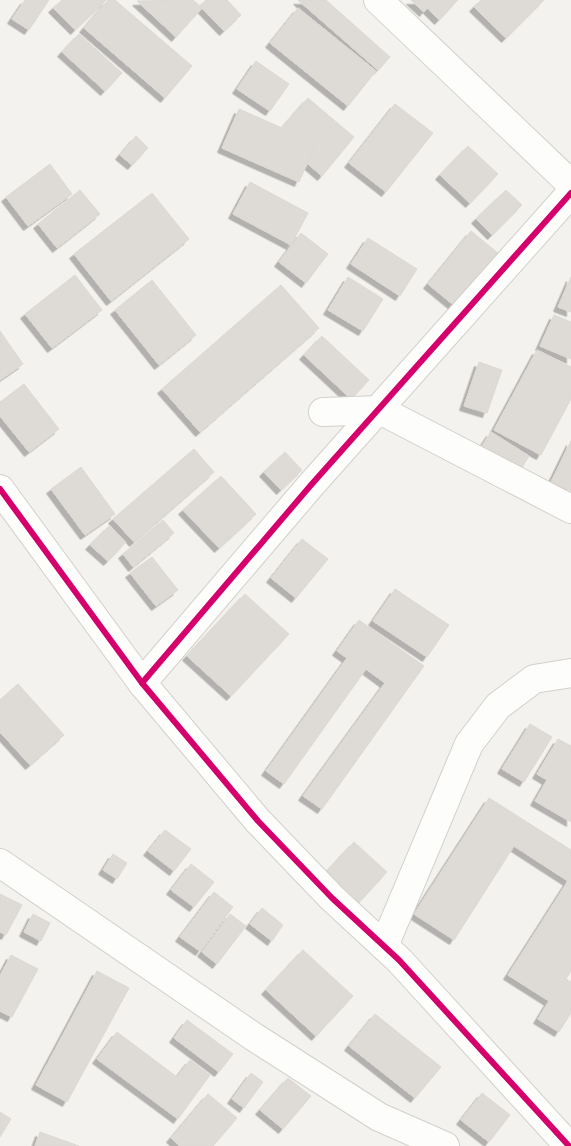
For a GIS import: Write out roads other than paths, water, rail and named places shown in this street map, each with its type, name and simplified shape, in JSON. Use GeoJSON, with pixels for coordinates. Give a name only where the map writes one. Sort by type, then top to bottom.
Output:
{"type":"FeatureCollection","features":[{"type":"Feature","properties":{"kind":"street"},"geometry":{"type":"LineString","coordinates":[[378,0],[571,184]]}},
{"type":"Feature","properties":{"kind":"street"},"geometry":{"type":"LineString","coordinates":[[142,683],[311,485],[380,410],[571,193]]}},
{"type":"Feature","properties":{"kind":"street"},"geometry":{"type":"LineString","coordinates":[[323,412],[380,410],[571,509]]}},
{"type":"Feature","properties":{"kind":"street"},"geometry":{"type":"LineString","coordinates":[[0,489],[142,683],[258,821],[332,898],[384,946],[561,1144]]}},
{"type":"Feature","properties":{"kind":"street"},"geometry":{"type":"LineString","coordinates":[[384,946],[468,744],[498,706],[534,679],[571,673]]}},
{"type":"Feature","properties":{"kind":"street"},"geometry":{"type":"LineString","coordinates":[[0,863],[254,1037],[379,1117],[445,1146]]}}]}
